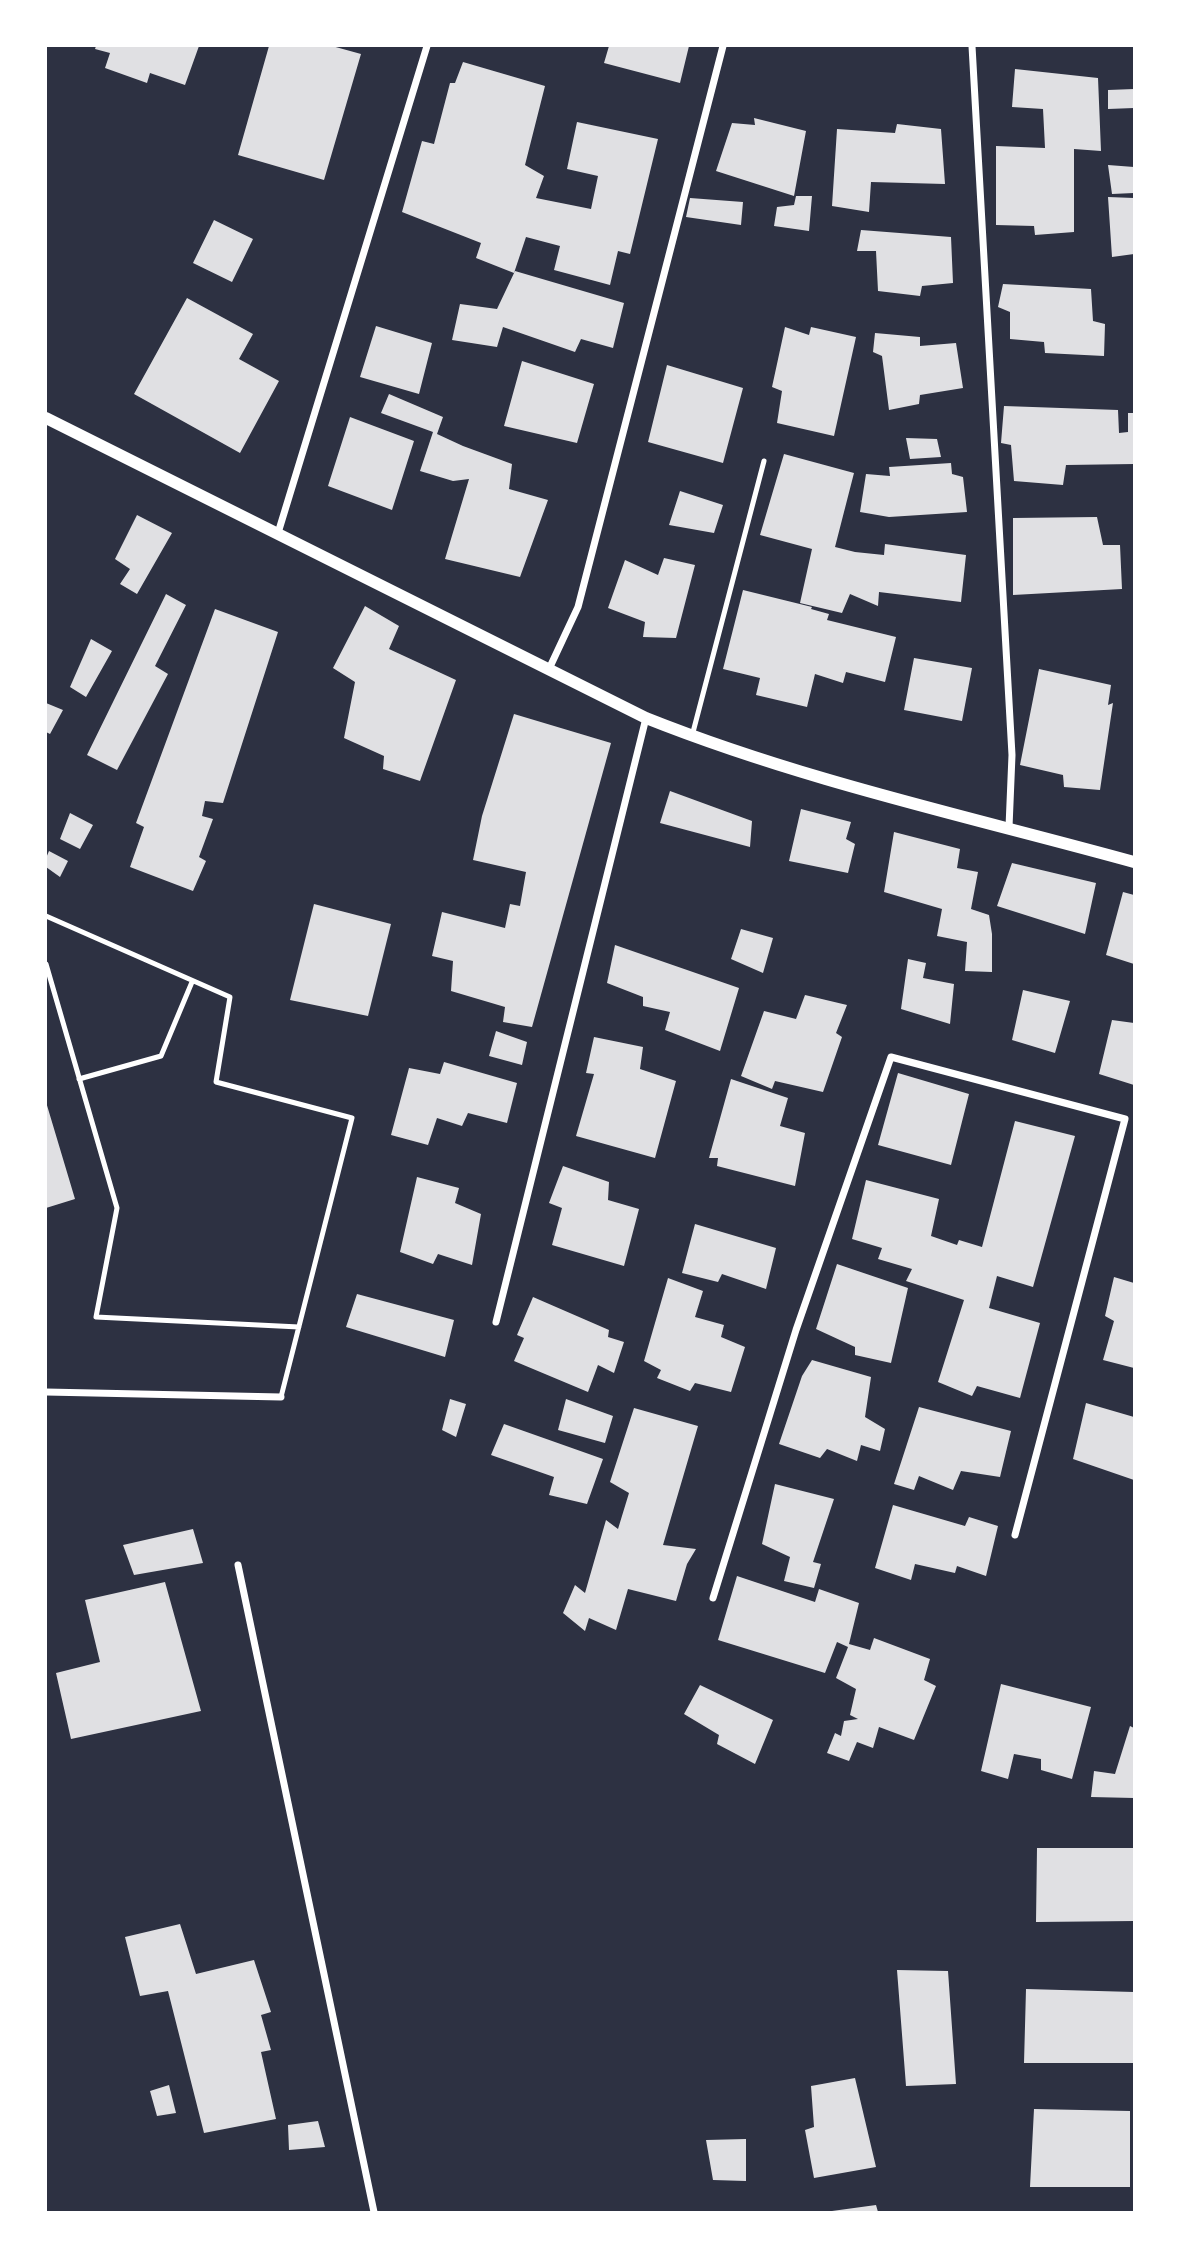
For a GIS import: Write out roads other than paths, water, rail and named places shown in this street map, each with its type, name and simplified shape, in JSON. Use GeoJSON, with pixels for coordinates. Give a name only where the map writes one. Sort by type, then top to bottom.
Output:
{"type":"FeatureCollection","features":[{"type":"Feature","properties":{"kind":"street"},"geometry":{"type":"LineString","coordinates":[[278,533],[427,46]]}},
{"type":"Feature","properties":{"kind":"street"},"geometry":{"type":"LineString","coordinates":[[549,669],[578,607],[723,46]]}},
{"type":"Feature","properties":{"kind":"street"},"geometry":{"type":"LineString","coordinates":[[972,46],[1012,755],[1009,827]]}},
{"type":"Feature","properties":{"kind":"street"},"geometry":{"type":"LineString","coordinates":[[46,418],[646,718],[793,770],[1135,862]]}},
{"type":"Feature","properties":{"kind":"street"},"geometry":{"type":"LineString","coordinates":[[496,1322],[646,718]]}},
{"type":"Feature","properties":{"kind":"street"},"geometry":{"type":"LineString","coordinates":[[713,1598],[796,1330],[891,1057],[1135,1121]]}},
{"type":"Feature","properties":{"kind":"street"},"geometry":{"type":"LineString","coordinates":[[1015,1535],[1125,1119]]}},
{"type":"Feature","properties":{"kind":"street"},"geometry":{"type":"LineString","coordinates":[[46,1392],[281,1397]]}},
{"type":"Feature","properties":{"kind":"street"},"geometry":{"type":"LineString","coordinates":[[238,1565],[374,2213]]}},
{"type":"Feature","properties":{"kind":"lane"},"geometry":{"type":"LineString","coordinates":[[692,736],[764,461]]}},
{"type":"Feature","properties":{"kind":"lane"},"geometry":{"type":"LineString","coordinates":[[46,916],[230,997],[216,1082],[352,1118],[281,1397]]}},
{"type":"Feature","properties":{"kind":"lane"},"geometry":{"type":"LineString","coordinates":[[46,964],[117,1208],[96,1317],[299,1327]]}},
{"type":"Feature","properties":{"kind":"lane"},"geometry":{"type":"LineString","coordinates":[[79,1079],[161,1056],[192,982]]}}]}
